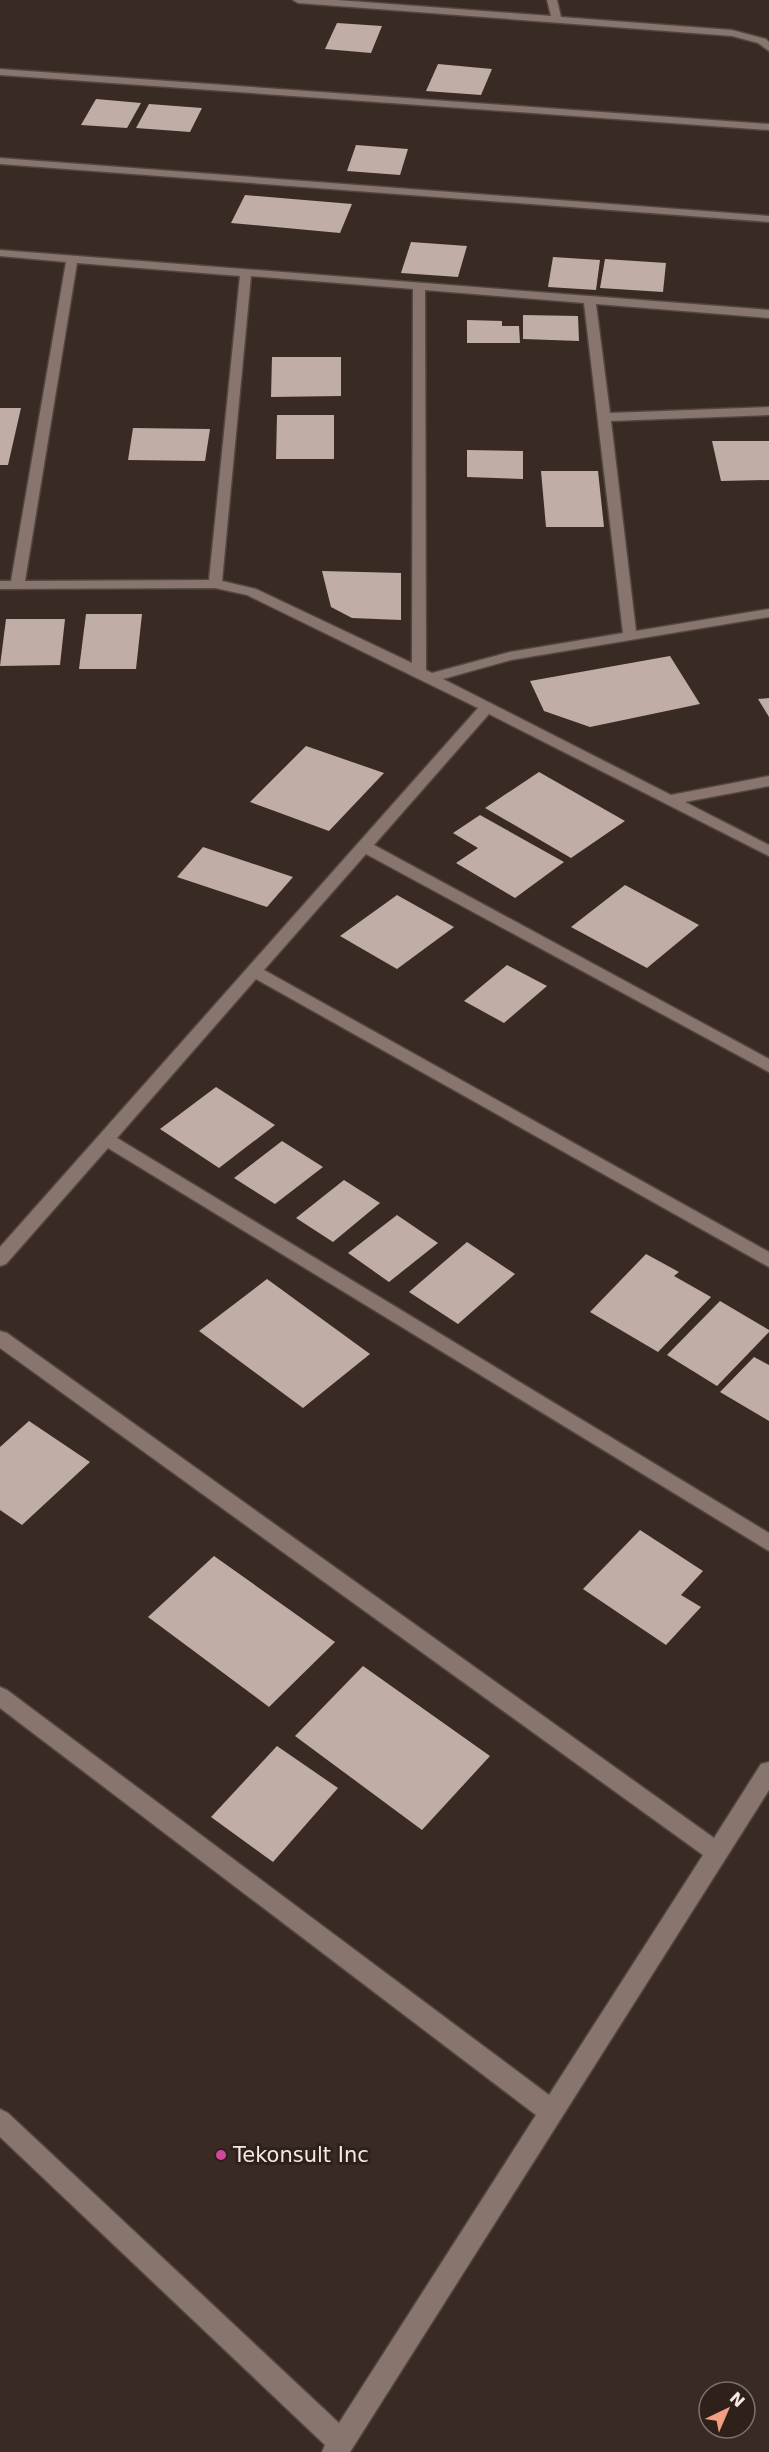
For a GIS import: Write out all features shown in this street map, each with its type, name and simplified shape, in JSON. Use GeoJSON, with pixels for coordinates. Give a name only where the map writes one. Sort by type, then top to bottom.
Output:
{"type":"FeatureCollection","features":[{"type":"Feature","properties":{"kind":"street"},"geometry":{"type":"LineString","coordinates":[[298,0],[732,33],[762,41],[769,48]]}},
{"type":"Feature","properties":{"kind":"street"},"geometry":{"type":"LineString","coordinates":[[552,0],[557,19]]}},
{"type":"Feature","properties":{"kind":"street"},"geometry":{"type":"LineString","coordinates":[[0,72],[769,128]]}},
{"type":"Feature","properties":{"kind":"street"},"geometry":{"type":"LineString","coordinates":[[0,161],[769,219]]}},
{"type":"Feature","properties":{"kind":"street"},"geometry":{"type":"LineString","coordinates":[[0,253],[769,314]]}},
{"type":"Feature","properties":{"kind":"street"},"geometry":{"type":"LineString","coordinates":[[17,585],[72,258]]}},
{"type":"Feature","properties":{"kind":"street"},"geometry":{"type":"LineString","coordinates":[[215,584],[246,272]]}},
{"type":"Feature","properties":{"kind":"street"},"geometry":{"type":"LineString","coordinates":[[420,285],[424,675]]}},
{"type":"Feature","properties":{"kind":"street"},"geometry":{"type":"LineString","coordinates":[[590,301],[630,636]]}},
{"type":"Feature","properties":{"kind":"street"},"geometry":{"type":"LineString","coordinates":[[604,417],[769,411]]}},
{"type":"Feature","properties":{"kind":"street"},"geometry":{"type":"LineString","coordinates":[[0,585],[215,584],[251,592],[424,675],[769,851]]}},
{"type":"Feature","properties":{"kind":"street"},"geometry":{"type":"LineString","coordinates":[[424,675],[510,656],[769,613]]}},
{"type":"Feature","properties":{"kind":"street"},"geometry":{"type":"LineString","coordinates":[[0,1259],[487,707]]}},
{"type":"Feature","properties":{"kind":"street"},"geometry":{"type":"LineString","coordinates":[[669,800],[769,781]]}},
{"type":"Feature","properties":{"kind":"street"},"geometry":{"type":"LineString","coordinates":[[364,846],[769,1066]]}},
{"type":"Feature","properties":{"kind":"street"},"geometry":{"type":"LineString","coordinates":[[254,971],[769,1260]]}},
{"type":"Feature","properties":{"kind":"street"},"geometry":{"type":"LineString","coordinates":[[106,1139],[769,1543]]}},
{"type":"Feature","properties":{"kind":"street"},"geometry":{"type":"LineString","coordinates":[[0,1338],[717,1852]]}},
{"type":"Feature","properties":{"kind":"street"},"geometry":{"type":"LineString","coordinates":[[0,1696],[553,2113]]}},
{"type":"Feature","properties":{"kind":"street"},"geometry":{"type":"LineString","coordinates":[[0,2121],[338,2447],[769,1771]]}},
{"type":"Feature","properties":{"kind":"building"},"geometry":{"type":"Polygon","coordinates":[[[337,23],[382,26],[371,53],[325,49],[337,23]]]}},
{"type":"Feature","properties":{"kind":"building"},"geometry":{"type":"Polygon","coordinates":[[[438,64],[492,69],[481,95],[426,91],[438,64]]]}},
{"type":"Feature","properties":{"kind":"building"},"geometry":{"type":"Polygon","coordinates":[[[96,99],[141,103],[127,128],[81,125],[96,99]]]}},
{"type":"Feature","properties":{"kind":"building"},"geometry":{"type":"Polygon","coordinates":[[[149,104],[202,108],[190,132],[136,128],[149,104]]]}},
{"type":"Feature","properties":{"kind":"building"},"geometry":{"type":"Polygon","coordinates":[[[356,145],[408,149],[400,175],[347,171],[356,145]]]}},
{"type":"Feature","properties":{"kind":"building"},"geometry":{"type":"Polygon","coordinates":[[[245,195],[352,204],[340,233],[231,223],[245,195]]]}},
{"type":"Feature","properties":{"kind":"building"},"geometry":{"type":"Polygon","coordinates":[[[411,242],[467,246],[458,277],[401,273],[411,242]]]}},
{"type":"Feature","properties":{"kind":"building"},"geometry":{"type":"Polygon","coordinates":[[[553,257],[600,260],[596,290],[548,287],[553,257]]]}},
{"type":"Feature","properties":{"kind":"building"},"geometry":{"type":"Polygon","coordinates":[[[605,259],[666,263],[663,292],[600,288],[605,259]]]}},
{"type":"Feature","properties":{"kind":"building"},"geometry":{"type":"Polygon","coordinates":[[[523,315],[578,316],[579,341],[523,339],[523,315]]]}},
{"type":"Feature","properties":{"kind":"building"},"geometry":{"type":"Polygon","coordinates":[[[467,320],[502,321],[502,326],[519,326],[520,343],[467,343],[467,320]]]}},
{"type":"Feature","properties":{"kind":"building"},"geometry":{"type":"Polygon","coordinates":[[[272,357],[341,357],[341,396],[271,397],[272,357]]]}},
{"type":"Feature","properties":{"kind":"building"},"geometry":{"type":"Polygon","coordinates":[[[0,408],[21,408],[8,465],[0,465],[0,408]]]}},
{"type":"Feature","properties":{"kind":"building"},"geometry":{"type":"Polygon","coordinates":[[[277,415],[334,415],[334,459],[276,459],[277,415]]]}},
{"type":"Feature","properties":{"kind":"building"},"geometry":{"type":"Polygon","coordinates":[[[133,428],[210,429],[205,461],[128,460],[133,428]]]}},
{"type":"Feature","properties":{"kind":"building"},"geometry":{"type":"Polygon","coordinates":[[[712,441],[769,441],[769,480],[721,481],[712,441]]]}},
{"type":"Feature","properties":{"kind":"building"},"geometry":{"type":"Polygon","coordinates":[[[467,450],[523,451],[523,479],[467,477],[467,450]]]}},
{"type":"Feature","properties":{"kind":"building"},"geometry":{"type":"Polygon","coordinates":[[[541,471],[598,471],[604,527],[546,527],[541,471]]]}},
{"type":"Feature","properties":{"kind":"building"},"geometry":{"type":"Polygon","coordinates":[[[322,571],[401,573],[401,620],[352,618],[331,607],[322,571]]]}},
{"type":"Feature","properties":{"kind":"building"},"geometry":{"type":"Polygon","coordinates":[[[86,614],[142,614],[136,669],[79,669],[86,614]]]}},
{"type":"Feature","properties":{"kind":"building"},"geometry":{"type":"Polygon","coordinates":[[[6,619],[65,619],[60,665],[0,666],[6,619]]]}},
{"type":"Feature","properties":{"kind":"building"},"geometry":{"type":"Polygon","coordinates":[[[670,656],[700,704],[590,727],[544,711],[530,681],[670,656]]]}},
{"type":"Feature","properties":{"kind":"building"},"geometry":{"type":"Polygon","coordinates":[[[769,698],[769,717],[758,699],[769,698]]]}},
{"type":"Feature","properties":{"kind":"building"},"geometry":{"type":"Polygon","coordinates":[[[306,746],[384,773],[329,831],[250,802],[306,746]]]}},
{"type":"Feature","properties":{"kind":"building"},"geometry":{"type":"Polygon","coordinates":[[[539,772],[625,821],[571,858],[485,808],[539,772]]]}},
{"type":"Feature","properties":{"kind":"building"},"geometry":{"type":"Polygon","coordinates":[[[480,815],[564,862],[515,898],[456,863],[478,848],[453,833],[480,815]]]}},
{"type":"Feature","properties":{"kind":"building"},"geometry":{"type":"Polygon","coordinates":[[[203,847],[293,877],[267,907],[177,877],[203,847]]]}},
{"type":"Feature","properties":{"kind":"building"},"geometry":{"type":"Polygon","coordinates":[[[625,885],[699,925],[647,968],[571,927],[625,885]]]}},
{"type":"Feature","properties":{"kind":"building"},"geometry":{"type":"Polygon","coordinates":[[[397,895],[454,927],[397,969],[340,936],[397,895]]]}},
{"type":"Feature","properties":{"kind":"building"},"geometry":{"type":"Polygon","coordinates":[[[507,965],[547,986],[504,1023],[464,1001],[507,965]]]}},
{"type":"Feature","properties":{"kind":"building"},"geometry":{"type":"Polygon","coordinates":[[[216,1087],[275,1125],[219,1168],[160,1129],[216,1087]]]}},
{"type":"Feature","properties":{"kind":"building"},"geometry":{"type":"Polygon","coordinates":[[[282,1141],[323,1167],[275,1204],[234,1178],[282,1141]]]}},
{"type":"Feature","properties":{"kind":"building"},"geometry":{"type":"Polygon","coordinates":[[[344,1180],[380,1203],[333,1242],[296,1218],[344,1180]]]}},
{"type":"Feature","properties":{"kind":"building"},"geometry":{"type":"Polygon","coordinates":[[[397,1215],[438,1243],[389,1282],[348,1253],[397,1215]]]}},
{"type":"Feature","properties":{"kind":"building"},"geometry":{"type":"Polygon","coordinates":[[[467,1242],[515,1274],[458,1324],[409,1292],[467,1242]]]}},
{"type":"Feature","properties":{"kind":"building"},"geometry":{"type":"Polygon","coordinates":[[[646,1254],[679,1272],[674,1276],[711,1297],[658,1352],[590,1312],[646,1254]]]}},
{"type":"Feature","properties":{"kind":"building"},"geometry":{"type":"Polygon","coordinates":[[[267,1279],[370,1354],[303,1408],[199,1331],[267,1279]]]}},
{"type":"Feature","properties":{"kind":"building"},"geometry":{"type":"Polygon","coordinates":[[[720,1301],[769,1332],[717,1386],[667,1355],[720,1301]]]}},
{"type":"Feature","properties":{"kind":"building"},"geometry":{"type":"Polygon","coordinates":[[[754,1357],[769,1365],[769,1421],[720,1392],[754,1357]]]}},
{"type":"Feature","properties":{"kind":"building"},"geometry":{"type":"Polygon","coordinates":[[[29,1421],[90,1462],[22,1525],[0,1510],[0,1447],[29,1421]]]}},
{"type":"Feature","properties":{"kind":"building"},"geometry":{"type":"Polygon","coordinates":[[[640,1530],[703,1571],[681,1595],[701,1607],[666,1645],[583,1589],[640,1530]]]}},
{"type":"Feature","properties":{"kind":"building"},"geometry":{"type":"Polygon","coordinates":[[[214,1556],[335,1642],[269,1707],[148,1617],[214,1556]]]}},
{"type":"Feature","properties":{"kind":"building"},"geometry":{"type":"Polygon","coordinates":[[[363,1666],[490,1756],[422,1830],[295,1736],[363,1666]]]}},
{"type":"Feature","properties":{"kind":"building"},"geometry":{"type":"Polygon","coordinates":[[[277,1746],[338,1788],[273,1862],[211,1817],[277,1746]]]}},
{"type":"Feature","properties":{"kind":"place","name":"Tekonsult Inc"},"geometry":{"type":"Point","coordinates":[221,2155]}}]}
